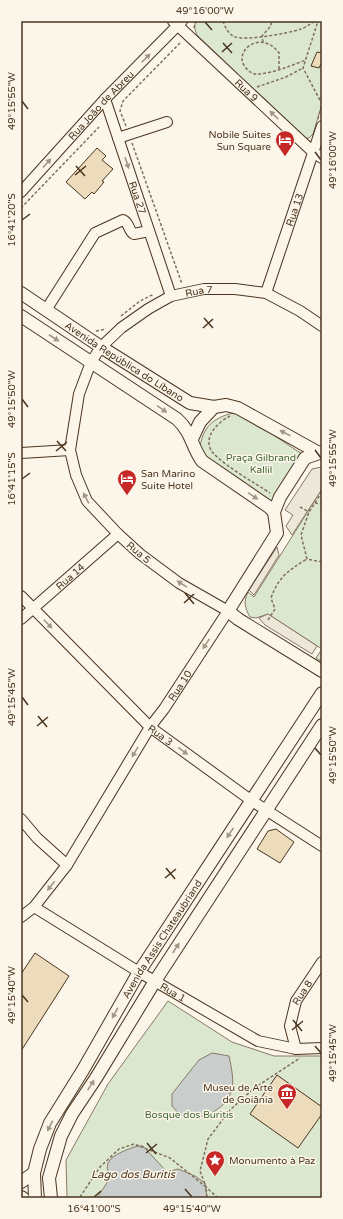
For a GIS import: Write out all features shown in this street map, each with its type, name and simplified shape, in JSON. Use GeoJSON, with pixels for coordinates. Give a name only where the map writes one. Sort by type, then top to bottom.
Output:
{"type":"FeatureCollection","features":[{"type":"Feature","properties":{"kind":"main road","name":"Avenida República do Líbano"},"geometry":{"type":"LineString","coordinates":[[21,293],[101,347],[190,403],[214,407],[226,405],[238,408],[321,452]]}},
{"type":"Feature","properties":{"kind":"main road","name":"Avenida República do Líbano"},"geometry":{"type":"LineString","coordinates":[[21,316],[177,418],[185,426],[192,439],[195,452],[202,461],[274,512]]}},
{"type":"Feature","properties":{"kind":"main road"},"geometry":{"type":"LineString","coordinates":[[192,439],[200,422],[214,407]]}},
{"type":"Feature","properties":{"kind":"main road","name":"Rua 10"},"geometry":{"type":"LineString","coordinates":[[228,611],[277,533],[274,512],[280,497],[305,458],[321,452]]}},
{"type":"Feature","properties":{"kind":"main road","name":"Rua 5"},"geometry":{"type":"LineString","coordinates":[[228,611],[238,619],[322,671]]}},
{"type":"Feature","properties":{"kind":"main road","name":"Avenida Assis Chateaubriand"},"geometry":{"type":"LineString","coordinates":[[35,1198],[34,1173],[40,1149],[50,1123],[80,1076],[139,972],[322,693]]}},
{"type":"Feature","properties":{"kind":"main road","name":"Avenida Assis Chateaubriand"},"geometry":{"type":"LineString","coordinates":[[51,1198],[49,1178],[61,1136],[72,1114],[96,1078],[155,981],[322,725]]}},
{"type":"Feature","properties":{"kind":"main road"},"geometry":{"type":"LineString","coordinates":[[21,1182],[34,1173]]}},
{"type":"Feature","properties":{"kind":"street","name":"Rua João de Abreu"},"geometry":{"type":"LineString","coordinates":[[21,192],[105,99],[178,23]]}},
{"type":"Feature","properties":{"kind":"street","name":"Rua 9"},"geometry":{"type":"LineString","coordinates":[[178,23],[313,152],[322,158]]}},
{"type":"Feature","properties":{"kind":"street","name":"Rua 27"},"geometry":{"type":"LineString","coordinates":[[105,99],[172,296]]}},
{"type":"Feature","properties":{"kind":"street"},"geometry":{"type":"LineString","coordinates":[[118,138],[167,122]]}},
{"type":"Feature","properties":{"kind":"street","name":"Rua 13"},"geometry":{"type":"LineString","coordinates":[[266,293],[322,126]]}},
{"type":"Feature","properties":{"kind":"street"},"geometry":{"type":"LineString","coordinates":[[46,310],[95,233],[123,220],[128,223],[132,233],[134,234],[149,231]]}},
{"type":"Feature","properties":{"kind":"street","name":"Rua 7"},"geometry":{"type":"LineString","coordinates":[[91,362],[101,347],[121,328],[148,309],[172,296],[204,290],[235,289],[266,293],[300,311],[322,326]]}},
{"type":"Feature","properties":{"kind":"street","name":"Rua 5"},"geometry":{"type":"LineString","coordinates":[[91,362],[79,394],[70,450],[76,475],[87,501],[118,534],[140,554],[180,583],[228,611]]}},
{"type":"Feature","properties":{"kind":"street"},"geometry":{"type":"LineString","coordinates":[[21,453],[70,450]]}},
{"type":"Feature","properties":{"kind":"street","name":"Rua 14"},"geometry":{"type":"LineString","coordinates":[[21,619],[118,534]]}},
{"type":"Feature","properties":{"kind":"street","name":"Rua 3"},"geometry":{"type":"LineString","coordinates":[[21,596],[150,726],[252,801],[322,846]]}},
{"type":"Feature","properties":{"kind":"street","name":"Rua 10"},"geometry":{"type":"LineString","coordinates":[[21,917],[34,907],[67,865],[150,726],[164,709],[228,611]]}},
{"type":"Feature","properties":{"kind":"street"},"geometry":{"type":"LineString","coordinates":[[21,819],[37,838],[67,865]]}},
{"type":"Feature","properties":{"kind":"street","name":"Rua 1"},"geometry":{"type":"LineString","coordinates":[[34,907],[139,972],[258,1041],[296,1049],[318,1048]]}},
{"type":"Feature","properties":{"kind":"street","name":"Rua 8"},"geometry":{"type":"LineString","coordinates":[[296,1049],[290,1026],[296,1001],[322,962]]}},
{"type":"Feature","properties":{"kind":"path"},"geometry":{"type":"LineString","coordinates":[[223,21],[225,27],[232,36],[238,38],[262,36],[302,29],[315,21]]}},
{"type":"Feature","properties":{"kind":"path"},"geometry":{"type":"LineString","coordinates":[[262,36],[270,27],[272,21]]}},
{"type":"Feature","properties":{"kind":"path"},"geometry":{"type":"LineString","coordinates":[[318,21],[304,68],[322,104]]}},
{"type":"Feature","properties":{"kind":"path"},"geometry":{"type":"LineString","coordinates":[[262,36],[263,42]]}},
{"type":"Feature","properties":{"kind":"path"},"geometry":{"type":"LineString","coordinates":[[278,69],[279,53],[273,46],[263,42],[254,43],[245,49],[242,56],[244,66],[253,74],[278,69],[306,60]]}},
{"type":"Feature","properties":{"kind":"path"},"geometry":{"type":"LineString","coordinates":[[125,126],[120,111],[123,101],[180,43]]}},
{"type":"Feature","properties":{"kind":"path"},"geometry":{"type":"LineString","coordinates":[[241,70],[244,66]]}},
{"type":"Feature","properties":{"kind":"path"},"geometry":{"type":"LineString","coordinates":[[253,88],[286,77],[304,68]]}},
{"type":"Feature","properties":{"kind":"path"},"geometry":{"type":"LineString","coordinates":[[21,208],[98,127]]}},
{"type":"Feature","properties":{"kind":"path"},"geometry":{"type":"LineString","coordinates":[[131,140],[183,286]]}},
{"type":"Feature","properties":{"kind":"path"},"geometry":{"type":"LineString","coordinates":[[120,317],[140,301],[158,292]]}},
{"type":"Feature","properties":{"kind":"path"},"geometry":{"type":"LineString","coordinates":[[95,331],[106,329],[110,325]]}},
{"type":"Feature","properties":{"kind":"path"},"geometry":{"type":"LineString","coordinates":[[231,416],[215,428],[210,438],[210,449],[217,457],[242,475],[272,494],[280,497]]}},
{"type":"Feature","properties":{"kind":"path"},"geometry":{"type":"LineString","coordinates":[[307,559],[301,535],[310,512],[322,492]]}},
{"type":"Feature","properties":{"kind":"path"},"geometry":{"type":"LineString","coordinates":[[315,503],[322,504]]}},
{"type":"Feature","properties":{"kind":"path"},"geometry":{"type":"LineString","coordinates":[[300,507],[310,512]]}},
{"type":"Feature","properties":{"kind":"path"},"geometry":{"type":"LineString","coordinates":[[268,620],[275,609],[271,598],[275,588],[287,572],[307,559],[322,562]]}},
{"type":"Feature","properties":{"kind":"path"},"geometry":{"type":"LineString","coordinates":[[207,1198],[206,1187],[200,1171],[208,1139],[230,1110],[253,1089],[318,1048]]}},
{"type":"Feature","properties":{"kind":"path"},"geometry":{"type":"LineString","coordinates":[[80,1197],[100,1167],[119,1149],[134,1144],[170,1158],[218,1198]]}},
{"type":"Feature","properties":{"kind":"green space"},"geometry":{"type":"Polygon","coordinates":[[[197,21],[322,21],[322,104],[313,134],[309,138],[305,138],[197,35],[195,26],[197,21]]]}},
{"type":"Feature","properties":{"kind":"green space","name":"Praça Gilbrand Kallil"},"geometry":{"type":"Polygon","coordinates":[[[233,413],[245,416],[305,456],[271,505],[212,465],[200,447],[201,440],[210,424],[226,415],[233,413]]]}},
{"type":"Feature","properties":{"kind":"green space"},"geometry":{"type":"Polygon","coordinates":[[[322,489],[322,649],[268,614],[256,618],[250,617],[245,602],[248,592],[254,597],[322,489]]]}},
{"type":"Feature","properties":{"kind":"green space"},"geometry":{"type":"Polygon","coordinates":[[[322,649],[322,662],[316,658],[322,649]]]}},
{"type":"Feature","properties":{"kind":"green space","name":"Bosque dos Buritis"},"geometry":{"type":"Polygon","coordinates":[[[168,1001],[232,1042],[274,1056],[322,1056],[322,1198],[67,1198],[66,1160],[108,1084],[168,1001]]]}},
{"type":"Feature","properties":{"kind":"shaded area"},"geometry":{"type":"Polygon","coordinates":[[[322,467],[322,489],[292,535],[286,526],[293,515],[285,510],[312,469],[322,467]]]}},
{"type":"Feature","properties":{"kind":"shaded area"},"geometry":{"type":"Polygon","coordinates":[[[277,547],[279,555],[254,595],[249,590],[277,547]]]}},
{"type":"Feature","properties":{"kind":"shaded area"},"geometry":{"type":"Polygon","coordinates":[[[268,614],[317,646],[312,654],[265,625],[259,618],[268,614]]]}},
{"type":"Feature","properties":{"kind":"water"},"geometry":{"type":"Polygon","coordinates":[[[212,1053],[229,1056],[233,1084],[231,1092],[224,1104],[218,1109],[204,1116],[189,1118],[179,1113],[172,1106],[172,1094],[199,1060],[212,1053]]]}},
{"type":"Feature","properties":{"kind":"water","name":"Lago dos Buritis"},"geometry":{"type":"Polygon","coordinates":[[[138,1146],[143,1146],[167,1172],[178,1169],[195,1176],[205,1183],[207,1198],[97,1198],[107,1181],[107,1165],[110,1160],[121,1152],[138,1146]]]}},
{"type":"Feature","properties":{"kind":"building"},"geometry":{"type":"Polygon","coordinates":[[[317,52],[322,53],[322,62],[319,68],[311,66],[317,52]]]}},
{"type":"Feature","properties":{"kind":"building"},"geometry":{"type":"Polygon","coordinates":[[[97,148],[106,156],[102,160],[113,169],[102,181],[104,182],[94,194],[92,192],[85,199],[66,182],[97,148]]]}},
{"type":"Feature","properties":{"kind":"building"},"geometry":{"type":"Polygon","coordinates":[[[276,829],[294,842],[280,863],[257,849],[268,831],[276,829]]]}},
{"type":"Feature","properties":{"kind":"building"},"geometry":{"type":"Polygon","coordinates":[[[35,953],[69,976],[21,1051],[21,974],[35,953]]]}},
{"type":"Feature","properties":{"kind":"building","name":"Museu de Arte de Goiânia"},"geometry":{"type":"Polygon","coordinates":[[[277,1075],[322,1107],[322,1114],[298,1148],[250,1114],[277,1075]]]}},
{"type":"Feature","properties":{"kind":"place","name":"Nobile Suites Sun Square"},"geometry":{"type":"Point","coordinates":[285,157]}},
{"type":"Feature","properties":{"kind":"place","name":"San Marino Suite Hotel"},"geometry":{"type":"Point","coordinates":[127,496]}},
{"type":"Feature","properties":{"kind":"place","name":"Museu de Arte de Goiânia"},"geometry":{"type":"Point","coordinates":[287,1110]}},
{"type":"Feature","properties":{"kind":"place","name":"Monumento à Paz"},"geometry":{"type":"Point","coordinates":[215,1177]}}]}
